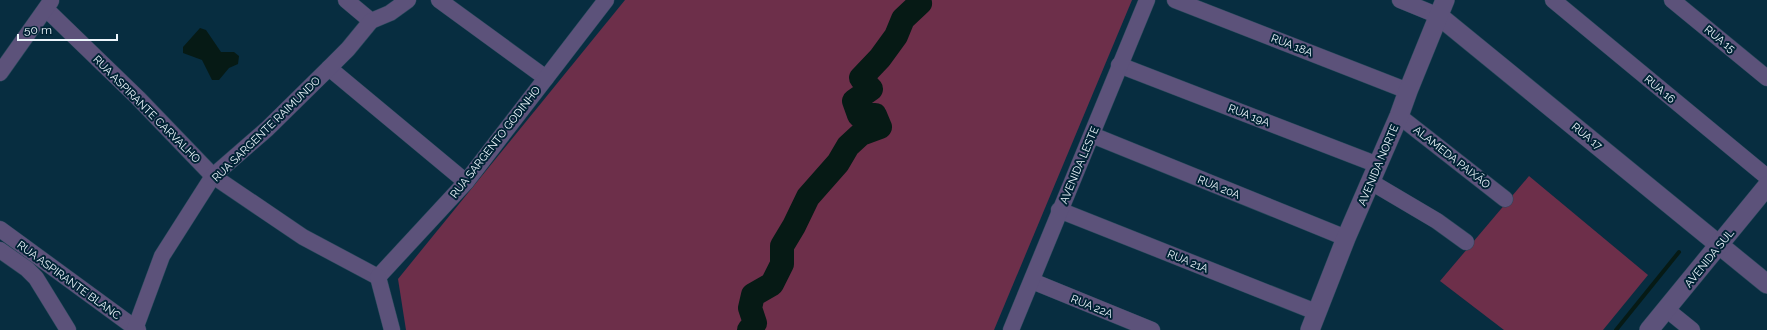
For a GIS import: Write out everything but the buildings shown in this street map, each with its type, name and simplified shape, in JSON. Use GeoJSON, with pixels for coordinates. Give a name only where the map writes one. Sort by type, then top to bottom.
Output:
{"type":"FeatureCollection","features":[{"type":"Feature","properties":{"kind":"street"},"geometry":{"type":"LineString","coordinates":[[346,0],[371,21]]}},
{"type":"Feature","properties":{"kind":"street","name":"RUA SARGENTE RAIMUNDO"},"geometry":{"type":"LineString","coordinates":[[136,329],[162,256],[213,176],[267,129],[348,49],[371,21],[390,13],[408,0]]}},
{"type":"Feature","properties":{"kind":"street"},"geometry":{"type":"LineString","coordinates":[[438,0],[546,78]]}},
{"type":"Feature","properties":{"kind":"street","name":"RUA SARGENTO GODINHO"},"geometry":{"type":"LineString","coordinates":[[378,277],[466,182],[606,0]]}},
{"type":"Feature","properties":{"kind":"street","name":"AVENIDA LESTE"},"geometry":{"type":"LineString","coordinates":[[1011,330],[1032,281],[1059,210],[1092,135],[1119,65],[1147,0]]}},
{"type":"Feature","properties":{"kind":"street","name":"RUA 18A"},"geometry":{"type":"LineString","coordinates":[[1175,0],[1408,91]]}},
{"type":"Feature","properties":{"kind":"street","name":"RUA 17"},"geometry":{"type":"LineString","coordinates":[[1400,0],[1442,8],[1720,246],[1767,284]]}},
{"type":"Feature","properties":{"kind":"street","name":"RUA 16"},"geometry":{"type":"LineString","coordinates":[[1552,0],[1767,177]]}},
{"type":"Feature","properties":{"kind":"street","name":"RUA 15"},"geometry":{"type":"LineString","coordinates":[[1672,0],[1767,78]]}},
{"type":"Feature","properties":{"kind":"street"},"geometry":{"type":"LineString","coordinates":[[0,73],[48,4]]}},
{"type":"Feature","properties":{"kind":"street","name":"RUA ASPIRANTE CARVALHO"},"geometry":{"type":"LineString","coordinates":[[48,4],[213,176],[303,237],[378,277]]}},
{"type":"Feature","properties":{"kind":"street","name":"AVENIDA NORTE"},"geometry":{"type":"LineString","coordinates":[[1310,330],[1346,238],[1375,174],[1442,8]]}},
{"type":"Feature","properties":{"kind":"street","name":"RUA 19A"},"geometry":{"type":"LineString","coordinates":[[1119,65],[1375,174],[1466,242]]}},
{"type":"Feature","properties":{"kind":"street"},"geometry":{"type":"LineString","coordinates":[[329,68],[466,182]]}},
{"type":"Feature","properties":{"kind":"street","name":"ALAMEDA PAIXÃO"},"geometry":{"type":"LineString","coordinates":[[1399,116],[1505,199]]}},
{"type":"Feature","properties":{"kind":"street","name":"RUA 20A"},"geometry":{"type":"LineString","coordinates":[[1092,135],[1346,238]]}},
{"type":"Feature","properties":{"kind":"street","name":"AVENIDA SUL"},"geometry":{"type":"LineString","coordinates":[[1649,330],[1720,246],[1767,186]]}},
{"type":"Feature","properties":{"kind":"street","name":"RUA 21A"},"geometry":{"type":"LineString","coordinates":[[1059,210],[1316,312]]}},
{"type":"Feature","properties":{"kind":"street","name":"RUA ASPIRANTE BLANC"},"geometry":{"type":"LineString","coordinates":[[0,229],[136,329]]}},
{"type":"Feature","properties":{"kind":"street"},"geometry":{"type":"LineString","coordinates":[[0,250],[27,269],[36,278],[68,330]]}},
{"type":"Feature","properties":{"kind":"street"},"geometry":{"type":"LineString","coordinates":[[378,277],[392,330]]}},
{"type":"Feature","properties":{"kind":"street","name":"RUA 22A"},"geometry":{"type":"LineString","coordinates":[[1032,281],[1152,330]]}},
{"type":"Feature","properties":{"kind":"street"},"geometry":{"type":"LineString","coordinates":[[1666,310],[1692,330]]}},
{"type":"Feature","properties":{"kind":"shaded area"},"geometry":{"type":"Polygon","coordinates":[[[625,0],[1132,0],[994,330],[406,330],[398,279],[625,0]]]}},
{"type":"Feature","properties":{"kind":"shaded area"},"geometry":{"type":"Polygon","coordinates":[[[200,28],[206,30],[221,52],[234,52],[239,56],[238,64],[229,68],[219,80],[212,80],[202,60],[183,53],[183,47],[200,28]]]}},
{"type":"Feature","properties":{"kind":"shaded area"},"geometry":{"type":"Polygon","coordinates":[[[1529,176],[1648,275],[1603,330],[1504,330],[1440,281],[1529,176]]]}},
{"type":"Feature","properties":{"kind":"waterway"},"geometry":{"type":"LineString","coordinates":[[749,330],[755,323],[750,308],[753,295],[772,284],[782,264],[782,246],[794,226],[808,197],[838,163],[848,146],[861,134],[880,127],[875,115],[859,115],[854,101],[871,89],[861,78],[880,58],[896,36],[903,19],[920,3],[919,0]]}},
{"type":"Feature","properties":{"kind":"waterway"},"geometry":{"type":"LineString","coordinates":[[1616,330],[1679,252]]}}]}
